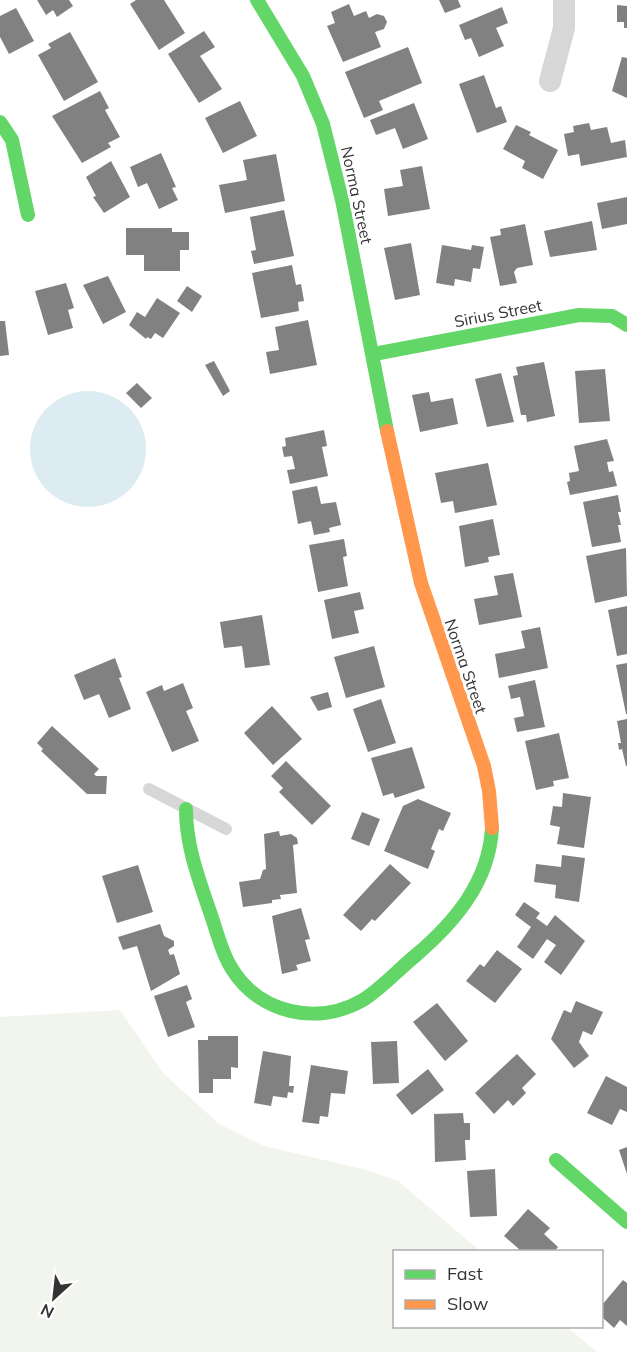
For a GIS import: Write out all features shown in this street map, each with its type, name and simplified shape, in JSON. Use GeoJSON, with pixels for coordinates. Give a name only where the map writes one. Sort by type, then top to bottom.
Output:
{"type":"FeatureCollection","features":[{"type":"Feature","properties":{"kind":"street","name":"Norma Street"},"geometry":{"type":"LineString","coordinates":[[186,809],[185,832],[189,853],[231,969],[258,998],[274,1007],[295,1014],[319,1014],[362,1000],[444,931],[462,910],[483,870],[491,847],[491,800],[484,771],[433,622],[413,553],[337,174],[322,120],[290,52],[257,0]]}},
{"type":"Feature","properties":{"kind":"street"},"geometry":{"type":"LineString","coordinates":[[550,81],[564,28],[564,0]]}},
{"type":"Feature","properties":{"kind":"street"},"geometry":{"type":"LineString","coordinates":[[0,122],[12,140],[28,215]]}},
{"type":"Feature","properties":{"kind":"street","name":"Sirius Street"},"geometry":{"type":"LineString","coordinates":[[374,354],[579,315],[612,316],[627,325]]}},
{"type":"Feature","properties":{"kind":"street"},"geometry":{"type":"LineString","coordinates":[[556,1160],[627,1222]]}},
{"type":"Feature","properties":{"kind":"lane"},"geometry":{"type":"LineString","coordinates":[[149,789],[226,829]]}},
{"type":"Feature","properties":{"kind":"shaded area"},"geometry":{"type":"Polygon","coordinates":[[[88,391],[110,395],[129,408],[142,427],[146,449],[142,471],[129,490],[110,503],[88,507],[66,503],[47,490],[34,471],[30,449],[34,427],[47,408],[66,395],[88,391]]]}},
{"type":"Feature","properties":{"kind":"shaded area"},"geometry":{"type":"Polygon","coordinates":[[[120,1010],[163,1073],[219,1124],[264,1146],[367,1170],[398,1181],[479,1250],[393,1250],[393,1328],[568,1328],[597,1352],[0,1352],[0,1017],[120,1010]]]}},
{"type":"Feature","properties":{"kind":"building"},"geometry":{"type":"Polygon","coordinates":[[[37,0],[69,0],[73,6],[57,17],[53,10],[46,15],[37,0]]]}},
{"type":"Feature","properties":{"kind":"building"},"geometry":{"type":"Polygon","coordinates":[[[136,0],[164,0],[185,33],[159,50],[130,4],[136,0]]]}},
{"type":"Feature","properties":{"kind":"building"},"geometry":{"type":"Polygon","coordinates":[[[439,0],[458,0],[461,7],[445,13],[439,0]]]}},
{"type":"Feature","properties":{"kind":"building"},"geometry":{"type":"Polygon","coordinates":[[[349,4],[354,16],[366,11],[369,18],[377,14],[384,16],[387,22],[384,29],[375,32],[381,47],[343,62],[327,26],[335,23],[331,12],[349,4]]]}},
{"type":"Feature","properties":{"kind":"building"},"geometry":{"type":"Polygon","coordinates":[[[617,5],[627,6],[627,28],[624,28],[624,22],[617,22],[617,5]]]}},
{"type":"Feature","properties":{"kind":"building"},"geometry":{"type":"Polygon","coordinates":[[[502,7],[508,23],[496,28],[504,46],[479,57],[471,38],[465,40],[459,25],[502,7]]]}},
{"type":"Feature","properties":{"kind":"building"},"geometry":{"type":"Polygon","coordinates":[[[16,8],[34,41],[9,54],[0,37],[0,16],[16,8]]]}},
{"type":"Feature","properties":{"kind":"building"},"geometry":{"type":"Polygon","coordinates":[[[204,31],[215,47],[200,56],[222,89],[199,103],[168,54],[204,31]]]}},
{"type":"Feature","properties":{"kind":"building"},"geometry":{"type":"Polygon","coordinates":[[[70,32],[98,82],[64,101],[38,55],[51,48],[48,44],[70,32]]]}},
{"type":"Feature","properties":{"kind":"building"},"geometry":{"type":"Polygon","coordinates":[[[408,47],[422,83],[379,101],[383,110],[364,118],[345,72],[408,47]]]}},
{"type":"Feature","properties":{"kind":"building"},"geometry":{"type":"Polygon","coordinates":[[[622,57],[627,58],[627,98],[612,91],[622,57]]]}},
{"type":"Feature","properties":{"kind":"building"},"geometry":{"type":"Polygon","coordinates":[[[484,75],[496,108],[501,106],[507,122],[477,133],[459,84],[484,75]]]}},
{"type":"Feature","properties":{"kind":"building"},"geometry":{"type":"Polygon","coordinates":[[[100,91],[109,108],[105,110],[120,137],[108,143],[111,147],[82,163],[52,116],[100,91]]]}},
{"type":"Feature","properties":{"kind":"building"},"geometry":{"type":"Polygon","coordinates":[[[240,101],[257,136],[223,153],[205,118],[240,101]]]}},
{"type":"Feature","properties":{"kind":"building"},"geometry":{"type":"Polygon","coordinates":[[[414,103],[428,139],[403,149],[395,128],[376,135],[370,120],[414,103]]]}},
{"type":"Feature","properties":{"kind":"building"},"geometry":{"type":"Polygon","coordinates":[[[589,123],[591,130],[607,127],[611,143],[625,140],[627,157],[581,166],[579,154],[568,156],[564,134],[574,132],[573,126],[589,123]]]}},
{"type":"Feature","properties":{"kind":"building"},"geometry":{"type":"Polygon","coordinates":[[[516,125],[531,132],[529,135],[558,150],[543,179],[522,168],[525,161],[503,149],[516,125]]]}},
{"type":"Feature","properties":{"kind":"building"},"geometry":{"type":"Polygon","coordinates":[[[161,153],[176,187],[172,188],[178,200],[159,209],[147,183],[138,187],[130,167],[161,153]]]}},
{"type":"Feature","properties":{"kind":"building"},"geometry":{"type":"Polygon","coordinates":[[[276,154],[285,201],[225,213],[219,185],[247,180],[243,160],[276,154]]]}},
{"type":"Feature","properties":{"kind":"building"},"geometry":{"type":"Polygon","coordinates":[[[111,161],[130,197],[104,213],[93,197],[96,196],[86,177],[111,161]]]}},
{"type":"Feature","properties":{"kind":"building"},"geometry":{"type":"Polygon","coordinates":[[[422,166],[430,209],[388,216],[384,189],[403,186],[400,170],[422,166]]]}},
{"type":"Feature","properties":{"kind":"building"},"geometry":{"type":"Polygon","coordinates":[[[627,197],[627,224],[602,229],[597,203],[627,197]]]}},
{"type":"Feature","properties":{"kind":"building"},"geometry":{"type":"Polygon","coordinates":[[[284,210],[294,256],[254,264],[251,251],[256,250],[250,217],[284,210]]]}},
{"type":"Feature","properties":{"kind":"building"},"geometry":{"type":"Polygon","coordinates":[[[592,221],[597,250],[550,257],[544,231],[592,221]]]}},
{"type":"Feature","properties":{"kind":"building"},"geometry":{"type":"Polygon","coordinates":[[[525,224],[533,265],[517,268],[514,272],[517,283],[500,286],[490,237],[501,235],[500,229],[525,224]]]}},
{"type":"Feature","properties":{"kind":"building"},"geometry":{"type":"Polygon","coordinates":[[[126,228],[172,228],[172,232],[189,232],[189,250],[180,250],[180,271],[144,271],[144,255],[126,255],[126,228]]]}},
{"type":"Feature","properties":{"kind":"building"},"geometry":{"type":"Polygon","coordinates":[[[411,243],[420,295],[395,300],[384,248],[411,243]]]}},
{"type":"Feature","properties":{"kind":"building"},"geometry":{"type":"Polygon","coordinates":[[[442,245],[471,250],[472,245],[484,247],[480,269],[473,268],[471,282],[455,279],[454,286],[436,283],[442,245]]]}},
{"type":"Feature","properties":{"kind":"building"},"geometry":{"type":"Polygon","coordinates":[[[292,265],[296,285],[301,284],[304,301],[298,302],[299,311],[261,318],[252,273],[292,265]]]}},
{"type":"Feature","properties":{"kind":"building"},"geometry":{"type":"Polygon","coordinates":[[[108,276],[126,312],[103,324],[83,285],[108,276]]]}},
{"type":"Feature","properties":{"kind":"building"},"geometry":{"type":"Polygon","coordinates":[[[66,283],[74,308],[68,310],[73,328],[48,335],[35,291],[66,283]]]}},
{"type":"Feature","properties":{"kind":"building"},"geometry":{"type":"Polygon","coordinates":[[[187,286],[202,296],[192,312],[177,301],[187,286]]]}},
{"type":"Feature","properties":{"kind":"building"},"geometry":{"type":"Polygon","coordinates":[[[157,298],[180,313],[163,338],[155,333],[151,339],[147,337],[146,339],[129,325],[137,312],[145,317],[157,298]]]}},
{"type":"Feature","properties":{"kind":"building"},"geometry":{"type":"Polygon","coordinates":[[[308,320],[317,365],[270,374],[266,352],[279,350],[275,327],[308,320]]]}},
{"type":"Feature","properties":{"kind":"building"},"geometry":{"type":"Polygon","coordinates":[[[0,321],[5,321],[9,355],[0,356],[0,321]]]}},
{"type":"Feature","properties":{"kind":"building"},"geometry":{"type":"Polygon","coordinates":[[[214,361],[230,391],[223,396],[205,365],[214,361]]]}},
{"type":"Feature","properties":{"kind":"building"},"geometry":{"type":"Polygon","coordinates":[[[544,362],[555,416],[527,422],[526,415],[521,415],[513,376],[518,375],[516,367],[544,362]]]}},
{"type":"Feature","properties":{"kind":"building"},"geometry":{"type":"Polygon","coordinates":[[[605,369],[610,421],[579,423],[575,371],[605,369]]]}},
{"type":"Feature","properties":{"kind":"building"},"geometry":{"type":"Polygon","coordinates":[[[501,373],[514,422],[487,427],[475,379],[501,373]]]}},
{"type":"Feature","properties":{"kind":"building"},"geometry":{"type":"Polygon","coordinates":[[[137,383],[152,398],[141,408],[126,393],[137,383]]]}},
{"type":"Feature","properties":{"kind":"building"},"geometry":{"type":"Polygon","coordinates":[[[429,392],[431,402],[453,398],[458,424],[420,432],[412,395],[429,392]]]}},
{"type":"Feature","properties":{"kind":"building"},"geometry":{"type":"Polygon","coordinates":[[[324,430],[327,446],[322,447],[328,476],[290,484],[287,470],[295,469],[292,456],[284,457],[282,447],[286,446],[285,438],[324,430]]]}},
{"type":"Feature","properties":{"kind":"building"},"geometry":{"type":"Polygon","coordinates":[[[607,439],[614,461],[607,462],[609,472],[613,471],[617,486],[570,495],[567,482],[570,481],[569,473],[579,471],[574,446],[607,439]]]}},
{"type":"Feature","properties":{"kind":"building"},"geometry":{"type":"Polygon","coordinates":[[[488,463],[497,505],[455,513],[453,501],[441,503],[435,473],[488,463]]]}},
{"type":"Feature","properties":{"kind":"building"},"geometry":{"type":"Polygon","coordinates":[[[317,486],[321,504],[336,502],[341,525],[329,528],[330,532],[314,535],[311,521],[298,524],[292,491],[317,486]]]}},
{"type":"Feature","properties":{"kind":"building"},"geometry":{"type":"Polygon","coordinates":[[[618,495],[621,525],[618,525],[621,542],[592,547],[583,502],[618,495]]]}},
{"type":"Feature","properties":{"kind":"building"},"geometry":{"type":"Polygon","coordinates":[[[493,519],[500,555],[488,557],[489,562],[465,567],[459,526],[493,519]]]}},
{"type":"Feature","properties":{"kind":"building"},"geometry":{"type":"Polygon","coordinates":[[[344,539],[347,556],[343,557],[348,586],[318,592],[309,545],[344,539]]]}},
{"type":"Feature","properties":{"kind":"building"},"geometry":{"type":"Polygon","coordinates":[[[626,548],[627,596],[595,603],[586,556],[626,548]]]}},
{"type":"Feature","properties":{"kind":"building"},"geometry":{"type":"Polygon","coordinates":[[[513,573],[522,617],[479,625],[474,599],[498,595],[494,576],[513,573]]]}},
{"type":"Feature","properties":{"kind":"building"},"geometry":{"type":"Polygon","coordinates":[[[360,592],[364,609],[354,611],[359,633],[332,639],[324,600],[360,592]]]}},
{"type":"Feature","properties":{"kind":"building"},"geometry":{"type":"Polygon","coordinates":[[[627,606],[627,654],[617,656],[608,610],[627,606]]]}},
{"type":"Feature","properties":{"kind":"building"},"geometry":{"type":"Polygon","coordinates":[[[262,615],[270,665],[245,668],[242,646],[224,648],[220,622],[262,615]]]}},
{"type":"Feature","properties":{"kind":"building"},"geometry":{"type":"Polygon","coordinates":[[[540,627],[548,668],[499,678],[495,654],[525,648],[521,631],[540,627]]]}},
{"type":"Feature","properties":{"kind":"building"},"geometry":{"type":"Polygon","coordinates":[[[374,646],[385,687],[346,698],[334,657],[374,646]]]}},
{"type":"Feature","properties":{"kind":"building"},"geometry":{"type":"Polygon","coordinates":[[[115,658],[122,677],[119,678],[131,709],[109,718],[99,694],[84,700],[74,675],[115,658]]]}},
{"type":"Feature","properties":{"kind":"building"},"geometry":{"type":"Polygon","coordinates":[[[627,663],[627,714],[626,714],[616,665],[627,663]]]}},
{"type":"Feature","properties":{"kind":"building"},"geometry":{"type":"Polygon","coordinates":[[[535,680],[545,727],[517,732],[514,718],[524,716],[520,697],[511,699],[508,686],[535,680]]]}},
{"type":"Feature","properties":{"kind":"building"},"geometry":{"type":"Polygon","coordinates":[[[183,683],[193,708],[186,711],[199,741],[172,752],[146,692],[162,685],[164,691],[183,683]]]}},
{"type":"Feature","properties":{"kind":"building"},"geometry":{"type":"Polygon","coordinates":[[[328,692],[332,707],[318,711],[310,697],[328,692]]]}},
{"type":"Feature","properties":{"kind":"building"},"geometry":{"type":"Polygon","coordinates":[[[381,699],[396,743],[368,752],[353,709],[381,699]]]}},
{"type":"Feature","properties":{"kind":"building"},"geometry":{"type":"Polygon","coordinates":[[[272,706],[302,739],[273,765],[244,733],[272,706]]]}},
{"type":"Feature","properties":{"kind":"building"},"geometry":{"type":"Polygon","coordinates":[[[627,719],[626,766],[622,749],[619,750],[618,743],[621,743],[617,721],[627,719]]]}},
{"type":"Feature","properties":{"kind":"building"},"geometry":{"type":"Polygon","coordinates":[[[52,726],[99,769],[94,774],[96,776],[107,776],[106,794],[87,794],[41,751],[43,749],[37,743],[52,726]]]}},
{"type":"Feature","properties":{"kind":"building"},"geometry":{"type":"Polygon","coordinates":[[[559,733],[569,778],[553,781],[554,786],[536,790],[525,741],[559,733]]]}},
{"type":"Feature","properties":{"kind":"building"},"geometry":{"type":"Polygon","coordinates":[[[412,747],[425,788],[395,798],[393,793],[383,796],[371,758],[412,747]]]}},
{"type":"Feature","properties":{"kind":"building"},"geometry":{"type":"Polygon","coordinates":[[[286,761],[331,806],[312,825],[279,792],[283,788],[271,776],[286,761]]]}},
{"type":"Feature","properties":{"kind":"building"},"geometry":{"type":"Polygon","coordinates":[[[563,793],[591,797],[584,848],[557,844],[560,827],[550,825],[553,806],[562,807],[563,793]]]}},
{"type":"Feature","properties":{"kind":"building"},"geometry":{"type":"Polygon","coordinates":[[[418,799],[451,813],[443,831],[439,829],[431,849],[435,851],[428,869],[384,851],[403,806],[418,799]]]}},
{"type":"Feature","properties":{"kind":"building"},"geometry":{"type":"Polygon","coordinates":[[[362,812],[380,819],[369,846],[351,839],[362,812]]]}},
{"type":"Feature","properties":{"kind":"building"},"geometry":{"type":"Polygon","coordinates":[[[279,831],[280,836],[291,834],[297,838],[298,844],[293,845],[297,893],[280,895],[281,899],[272,900],[272,903],[243,907],[239,882],[260,879],[263,870],[266,869],[264,834],[279,831]]]}},
{"type":"Feature","properties":{"kind":"building"},"geometry":{"type":"Polygon","coordinates":[[[562,855],[585,858],[579,902],[555,898],[556,885],[534,882],[536,864],[561,867],[562,855]]]}},
{"type":"Feature","properties":{"kind":"building"},"geometry":{"type":"Polygon","coordinates":[[[390,864],[411,883],[375,921],[372,919],[361,931],[343,915],[390,864]]]}},
{"type":"Feature","properties":{"kind":"building"},"geometry":{"type":"Polygon","coordinates":[[[138,865],[153,912],[117,923],[102,876],[138,865]]]}},
{"type":"Feature","properties":{"kind":"building"},"geometry":{"type":"Polygon","coordinates":[[[524,902],[540,913],[536,918],[547,926],[555,915],[585,941],[561,975],[544,962],[556,945],[547,939],[533,959],[517,947],[531,927],[515,915],[524,902]]]}},
{"type":"Feature","properties":{"kind":"building"},"geometry":{"type":"Polygon","coordinates":[[[301,908],[310,939],[305,940],[311,961],[296,965],[298,970],[282,974],[272,916],[301,908]]]}},
{"type":"Feature","properties":{"kind":"building"},"geometry":{"type":"Polygon","coordinates":[[[160,924],[164,936],[174,941],[174,946],[168,950],[170,955],[174,954],[180,974],[151,991],[137,946],[123,950],[118,937],[160,924]]]}},
{"type":"Feature","properties":{"kind":"building"},"geometry":{"type":"Polygon","coordinates":[[[497,950],[522,969],[495,1003],[466,981],[480,964],[484,967],[497,950]]]}},
{"type":"Feature","properties":{"kind":"building"},"geometry":{"type":"Polygon","coordinates":[[[187,985],[192,999],[186,1002],[195,1027],[168,1037],[154,996],[187,985]]]}},
{"type":"Feature","properties":{"kind":"building"},"geometry":{"type":"Polygon","coordinates":[[[576,1001],[603,1012],[592,1035],[583,1031],[579,1042],[589,1056],[574,1068],[551,1039],[564,1010],[571,1013],[576,1001]]]}},
{"type":"Feature","properties":{"kind":"building"},"geometry":{"type":"Polygon","coordinates":[[[437,1003],[468,1041],[445,1061],[413,1022],[437,1003]]]}},
{"type":"Feature","properties":{"kind":"building"},"geometry":{"type":"Polygon","coordinates":[[[208,1036],[238,1036],[238,1068],[231,1067],[231,1079],[213,1079],[213,1093],[199,1093],[198,1040],[208,1040],[208,1036]]]}},
{"type":"Feature","properties":{"kind":"building"},"geometry":{"type":"Polygon","coordinates":[[[397,1041],[399,1083],[373,1084],[371,1042],[397,1041]]]}},
{"type":"Feature","properties":{"kind":"building"},"geometry":{"type":"Polygon","coordinates":[[[263,1051],[291,1056],[289,1086],[294,1086],[293,1093],[288,1092],[287,1098],[273,1096],[271,1106],[254,1103],[263,1051]]]}},
{"type":"Feature","properties":{"kind":"building"},"geometry":{"type":"Polygon","coordinates":[[[517,1054],[536,1074],[522,1088],[526,1093],[513,1106],[508,1100],[494,1114],[475,1093],[517,1054]]]}},
{"type":"Feature","properties":{"kind":"building"},"geometry":{"type":"Polygon","coordinates":[[[311,1065],[348,1071],[345,1094],[331,1093],[328,1117],[320,1116],[319,1124],[302,1122],[311,1065]]]}},
{"type":"Feature","properties":{"kind":"building"},"geometry":{"type":"Polygon","coordinates":[[[428,1069],[444,1090],[412,1115],[396,1095],[428,1069]]]}},
{"type":"Feature","properties":{"kind":"building"},"geometry":{"type":"Polygon","coordinates":[[[606,1076],[627,1087],[627,1112],[620,1109],[612,1125],[587,1113],[606,1076]]]}},
{"type":"Feature","properties":{"kind":"building"},"geometry":{"type":"Polygon","coordinates":[[[463,1113],[464,1123],[470,1123],[470,1140],[465,1140],[466,1160],[435,1162],[434,1114],[463,1113]]]}},
{"type":"Feature","properties":{"kind":"building"},"geometry":{"type":"Polygon","coordinates":[[[627,1147],[627,1174],[619,1150],[627,1147]]]}},
{"type":"Feature","properties":{"kind":"building"},"geometry":{"type":"Polygon","coordinates":[[[495,1169],[497,1216],[470,1217],[467,1171],[495,1169]]]}},
{"type":"Feature","properties":{"kind":"building"},"geometry":{"type":"Polygon","coordinates":[[[528,1209],[550,1228],[544,1234],[558,1247],[556,1250],[518,1250],[504,1236],[528,1209]]]}},
{"type":"Feature","properties":{"kind":"building"},"geometry":{"type":"Polygon","coordinates":[[[623,1280],[627,1283],[627,1326],[620,1320],[614,1328],[603,1318],[603,1304],[623,1280]]]}},
{"type":"Feature","properties":{"kind":"traffic: fast"},"geometry":{"type":"LineString","coordinates":[[257,0],[303,76],[323,124],[342,200],[387,431]]}},
{"type":"Feature","properties":{"kind":"traffic: fast"},"geometry":{"type":"LineString","coordinates":[[0,122],[12,140],[28,215]]}},
{"type":"Feature","properties":{"kind":"traffic: fast"},"geometry":{"type":"LineString","coordinates":[[374,354],[579,315],[612,316],[627,325]]}},
{"type":"Feature","properties":{"kind":"traffic: fast"},"geometry":{"type":"LineString","coordinates":[[186,809],[188,837],[194,865],[220,944],[232,969],[258,996],[291,1011],[309,1013],[346,1008],[363,1000],[430,943],[456,915],[477,883],[489,848],[492,828]]}},
{"type":"Feature","properties":{"kind":"traffic: fast"},"geometry":{"type":"LineString","coordinates":[[556,1160],[627,1222]]}},
{"type":"Feature","properties":{"kind":"traffic: slow"},"geometry":{"type":"LineString","coordinates":[[387,431],[421,583],[484,766],[492,828]]}}]}
